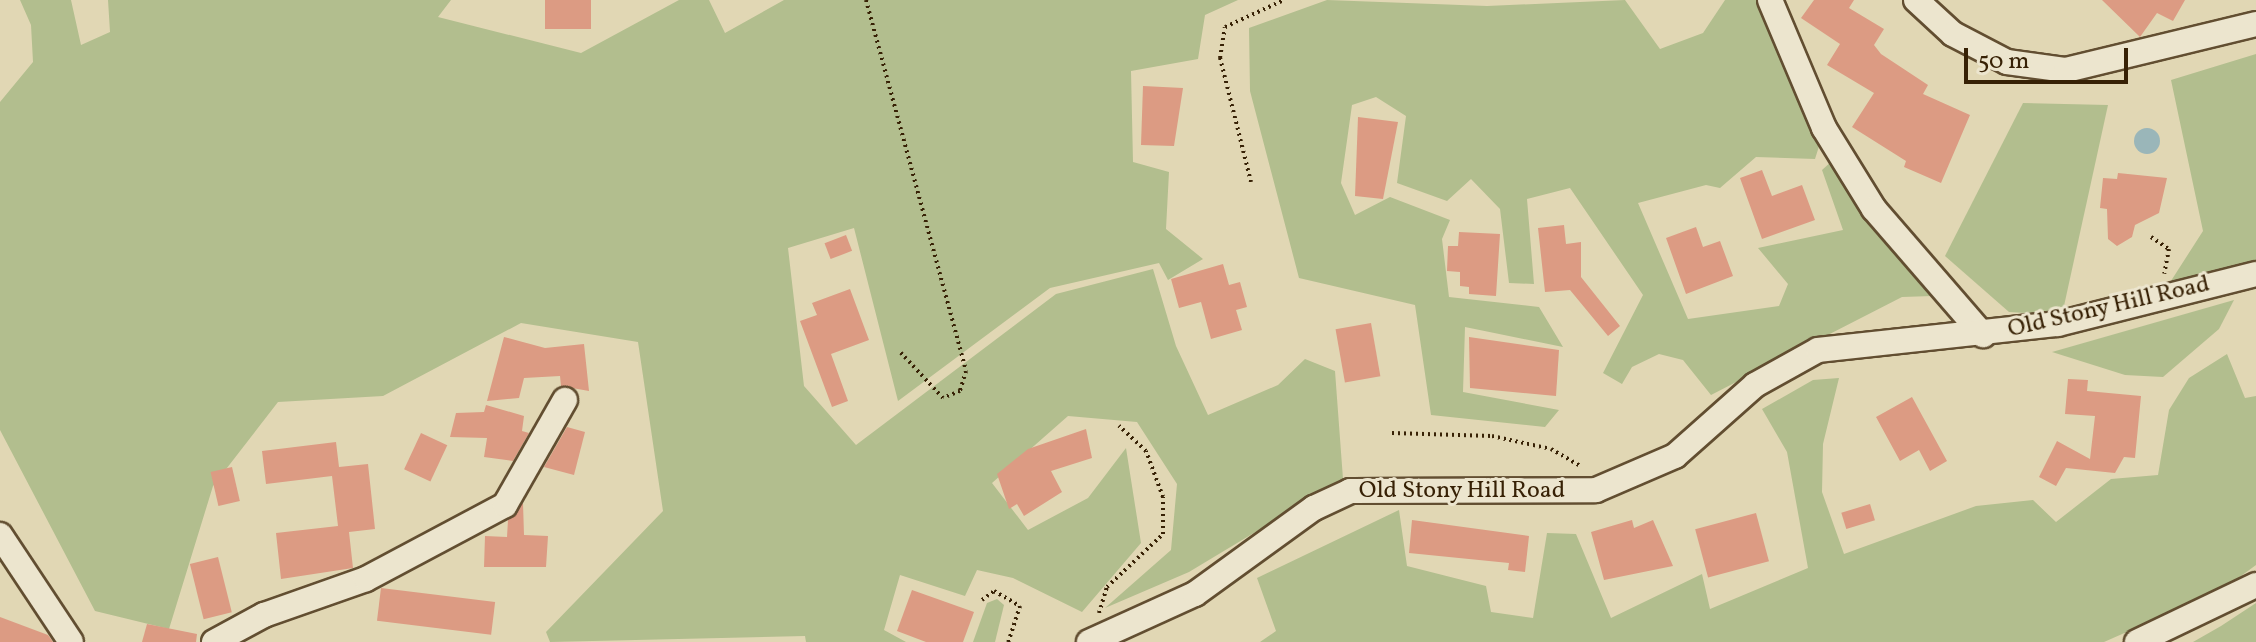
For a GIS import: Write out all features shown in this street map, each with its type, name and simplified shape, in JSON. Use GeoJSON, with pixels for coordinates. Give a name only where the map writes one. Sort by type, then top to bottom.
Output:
{"type":"FeatureCollection","features":[{"type":"Feature","properties":{"kind":"street"},"geometry":{"type":"LineString","coordinates":[[1770,0],[1824,128],[1874,209],[1983,335]]}},
{"type":"Feature","properties":{"kind":"street"},"geometry":{"type":"LineString","coordinates":[[1916,0],[1953,34],[2007,62],[2066,70],[2256,24]]}},
{"type":"Feature","properties":{"kind":"street","name":"Old Stony Hill Road"},"geometry":{"type":"LineString","coordinates":[[1092,641],[1195,594],[1314,508],[1350,491],[1526,495],[1612,485],[1675,456],[1755,385],[1818,350],[1983,335],[2256,274]]}},
{"type":"Feature","properties":{"kind":"street"},"geometry":{"type":"LineString","coordinates":[[214,642],[264,615],[366,579],[505,505],[565,400]]}},
{"type":"Feature","properties":{"kind":"street"},"geometry":{"type":"LineString","coordinates":[[0,535],[71,642]]}},
{"type":"Feature","properties":{"kind":"street"},"geometry":{"type":"LineString","coordinates":[[2137,642],[2256,585]]}},
{"type":"Feature","properties":{"kind":"path"},"geometry":{"type":"LineString","coordinates":[[866,0],[966,371],[960,391],[943,398],[901,353]]}},
{"type":"Feature","properties":{"kind":"path"},"geometry":{"type":"LineString","coordinates":[[1251,182],[1220,58],[1225,27],[1284,0]]}},
{"type":"Feature","properties":{"kind":"path"},"geometry":{"type":"LineString","coordinates":[[2151,237],[2169,249],[2154,298]]}},
{"type":"Feature","properties":{"kind":"path"},"geometry":{"type":"LineString","coordinates":[[1092,641],[1107,587],[1163,534],[1163,497],[1146,451],[1119,426]]}},
{"type":"Feature","properties":{"kind":"path"},"geometry":{"type":"LineString","coordinates":[[1392,433],[1492,436],[1551,449],[1612,485]]}},
{"type":"Feature","properties":{"kind":"path"},"geometry":{"type":"LineString","coordinates":[[982,600],[994,591],[1020,606],[1008,642]]}},
{"type":"Feature","properties":{"kind":"green space"},"geometry":{"type":"Polygon","coordinates":[[[20,0],[71,0],[81,45],[110,32],[108,0],[451,0],[438,17],[581,53],[679,0],[709,0],[725,33],[784,0],[1238,0],[1205,15],[1198,59],[1131,71],[1133,162],[1169,172],[1166,229],[1203,259],[1168,280],[1159,263],[1050,288],[898,401],[854,228],[788,248],[804,386],[856,445],[1056,294],[1153,269],[1176,346],[1208,415],[1278,385],[1305,359],[1335,371],[1343,479],[1189,572],[1105,608],[1171,550],[1177,484],[1137,422],[1068,416],[992,483],[1028,530],[1088,498],[1126,448],[1141,543],[1082,612],[1013,578],[977,570],[965,596],[900,575],[884,630],[906,642],[806,642],[805,636],[550,642],[546,632],[663,511],[638,342],[521,323],[383,396],[278,402],[213,486],[169,629],[95,611],[0,430],[0,102],[33,62],[31,25],[20,0]]]}},
{"type":"Feature","properties":{"kind":"green space"},"geometry":{"type":"Polygon","coordinates":[[[1327,0],[1487,6],[1625,0],[1660,49],[1703,33],[1725,0],[1761,0],[1821,140],[1815,159],[1756,157],[1720,188],[1706,185],[1638,203],[1688,319],[1779,306],[1788,284],[1758,248],[1843,230],[1822,170],[1832,161],[1932,296],[1902,297],[1711,395],[1683,360],[1659,354],[1632,367],[1622,384],[1603,373],[1643,295],[1570,188],[1527,199],[1534,284],[1509,283],[1500,209],[1471,179],[1447,201],[1397,183],[1406,116],[1376,97],[1352,105],[1341,183],[1355,215],[1390,197],[1450,220],[1442,239],[1449,297],[1539,307],[1563,347],[1465,327],[1463,392],[1559,410],[1545,427],[1431,415],[1415,305],[1299,278],[1250,91],[1249,28],[1327,0]]]}},
{"type":"Feature","properties":{"kind":"green space"},"geometry":{"type":"Polygon","coordinates":[[[2256,54],[2256,261],[2169,284],[2203,231],[2171,80],[2256,54]]]}},
{"type":"Feature","properties":{"kind":"green space"},"geometry":{"type":"Polygon","coordinates":[[[2023,103],[2108,105],[2062,315],[2009,312],[1945,256],[2023,103]]]}},
{"type":"Feature","properties":{"kind":"green space"},"geometry":{"type":"Polygon","coordinates":[[[2234,300],[2219,329],[2163,377],[2125,375],[2052,352],[2234,300]]]}},
{"type":"Feature","properties":{"kind":"green space"},"geometry":{"type":"Polygon","coordinates":[[[2227,354],[2245,398],[2256,396],[2256,565],[2222,590],[2104,642],[1260,642],[1276,631],[1257,578],[1399,510],[1407,566],[1486,586],[1491,612],[1533,618],[1547,533],[1576,534],[1611,618],[1702,574],[1710,609],[1808,568],[1787,452],[1762,409],[1813,380],[1839,378],[1823,444],[1822,492],[1844,554],[1976,506],[2033,500],[2056,522],[2111,479],[2158,475],[2169,410],[2189,378],[2227,354]]]}},
{"type":"Feature","properties":{"kind":"green space"},"geometry":{"type":"Polygon","coordinates":[[[997,599],[1004,605],[995,642],[973,642],[987,603],[997,599]]]}},
{"type":"Feature","properties":{"kind":"green space"},"geometry":{"type":"Polygon","coordinates":[[[2256,603],[2256,642],[2193,642],[2221,626],[2256,603]]]}},
{"type":"Feature","properties":{"kind":"water"},"geometry":{"type":"Polygon","coordinates":[[[2147,128],[2156,132],[2160,141],[2156,150],[2147,154],[2138,150],[2134,141],[2138,132],[2147,128]]]}},
{"type":"Feature","properties":{"kind":"building"},"geometry":{"type":"Polygon","coordinates":[[[545,0],[591,0],[591,29],[545,29],[545,0]]]}},
{"type":"Feature","properties":{"kind":"building"},"geometry":{"type":"Polygon","coordinates":[[[1814,0],[1854,0],[1849,8],[1884,29],[1874,45],[1881,54],[1928,85],[1923,94],[1970,115],[1941,183],[1904,167],[1906,161],[1852,127],[1874,93],[1827,65],[1840,44],[1801,18],[1814,0]]]}},
{"type":"Feature","properties":{"kind":"building"},"geometry":{"type":"Polygon","coordinates":[[[2102,0],[2185,0],[2173,21],[2157,13],[2140,37],[2102,0]]]}},
{"type":"Feature","properties":{"kind":"building"},"geometry":{"type":"Polygon","coordinates":[[[1143,86],[1183,88],[1174,146],[1141,145],[1143,86]]]}},
{"type":"Feature","properties":{"kind":"building"},"geometry":{"type":"Polygon","coordinates":[[[1358,117],[1398,122],[1383,199],[1355,196],[1358,117]]]}},
{"type":"Feature","properties":{"kind":"building"},"geometry":{"type":"Polygon","coordinates":[[[1762,170],[1772,196],[1802,185],[1815,220],[1762,239],[1740,178],[1762,170]]]}},
{"type":"Feature","properties":{"kind":"building"},"geometry":{"type":"Polygon","coordinates":[[[2118,173],[2167,178],[2159,213],[2135,225],[2132,237],[2117,246],[2108,239],[2107,209],[2100,208],[2103,178],[2117,179],[2118,173]]]}},
{"type":"Feature","properties":{"kind":"building"},"geometry":{"type":"Polygon","coordinates":[[[1564,225],[1566,244],[1581,242],[1581,277],[1620,326],[1608,336],[1570,290],[1545,292],[1538,228],[1564,225]]]}},
{"type":"Feature","properties":{"kind":"building"},"geometry":{"type":"Polygon","coordinates":[[[1696,227],[1703,247],[1720,241],[1733,276],[1686,294],[1666,238],[1696,227]]]}},
{"type":"Feature","properties":{"kind":"building"},"geometry":{"type":"Polygon","coordinates":[[[1459,232],[1500,234],[1496,296],[1469,294],[1469,287],[1460,286],[1460,272],[1447,271],[1448,246],[1458,246],[1459,232]]]}},
{"type":"Feature","properties":{"kind":"building"},"geometry":{"type":"Polygon","coordinates":[[[846,235],[852,251],[831,259],[825,243],[846,235]]]}},
{"type":"Feature","properties":{"kind":"building"},"geometry":{"type":"Polygon","coordinates":[[[1223,264],[1229,285],[1240,282],[1247,307],[1236,310],[1242,330],[1211,339],[1201,302],[1179,308],[1171,279],[1223,264]]]}},
{"type":"Feature","properties":{"kind":"building"},"geometry":{"type":"Polygon","coordinates":[[[850,289],[869,340],[831,354],[848,401],[832,407],[800,321],[817,315],[812,303],[850,289]]]}},
{"type":"Feature","properties":{"kind":"building"},"geometry":{"type":"Polygon","coordinates":[[[1371,323],[1380,376],[1345,382],[1336,329],[1371,323]]]}},
{"type":"Feature","properties":{"kind":"building"},"geometry":{"type":"Polygon","coordinates":[[[504,337],[545,348],[584,344],[589,391],[561,386],[560,376],[524,378],[519,398],[487,401],[504,337]]]}},
{"type":"Feature","properties":{"kind":"building"},"geometry":{"type":"Polygon","coordinates":[[[1469,337],[1559,350],[1556,396],[1470,388],[1469,337]]]}},
{"type":"Feature","properties":{"kind":"building"},"geometry":{"type":"Polygon","coordinates":[[[2068,379],[2088,380],[2087,391],[2141,396],[2135,458],[2124,457],[2115,473],[2066,468],[2056,486],[2039,477],[2057,441],[2090,459],[2095,416],[2065,414],[2068,379]]]}},
{"type":"Feature","properties":{"kind":"building"},"geometry":{"type":"Polygon","coordinates":[[[1912,397],[1947,461],[1930,471],[1919,450],[1900,461],[1876,417],[1912,397]]]}},
{"type":"Feature","properties":{"kind":"building"},"geometry":{"type":"Polygon","coordinates":[[[486,405],[524,416],[522,431],[529,433],[513,461],[484,457],[487,438],[450,437],[456,413],[484,412],[486,405]]]}},
{"type":"Feature","properties":{"kind":"building"},"geometry":{"type":"Polygon","coordinates":[[[567,427],[585,432],[574,475],[544,467],[567,427]]]}},
{"type":"Feature","properties":{"kind":"building"},"geometry":{"type":"Polygon","coordinates":[[[1086,429],[1092,458],[1051,471],[1062,492],[1024,516],[1017,504],[1009,509],[997,474],[1028,449],[1086,429]]]}},
{"type":"Feature","properties":{"kind":"building"},"geometry":{"type":"Polygon","coordinates":[[[421,433],[447,445],[430,482],[404,469],[421,433]]]}},
{"type":"Feature","properties":{"kind":"building"},"geometry":{"type":"Polygon","coordinates":[[[336,442],[339,467],[368,464],[375,529],[349,532],[353,568],[281,579],[276,533],[338,526],[332,476],[266,484],[262,451],[336,442]]]}},
{"type":"Feature","properties":{"kind":"building"},"geometry":{"type":"Polygon","coordinates":[[[232,467],[240,501],[218,506],[211,472],[232,467]]]}},
{"type":"Feature","properties":{"kind":"building"},"geometry":{"type":"Polygon","coordinates":[[[523,503],[524,535],[548,536],[546,567],[484,567],[485,536],[507,537],[508,520],[523,503]]]}},
{"type":"Feature","properties":{"kind":"building"},"geometry":{"type":"Polygon","coordinates":[[[1870,504],[1875,520],[1846,529],[1841,513],[1870,504]]]}},
{"type":"Feature","properties":{"kind":"building"},"geometry":{"type":"Polygon","coordinates":[[[1756,513],[1769,561],[1708,578],[1695,529],[1756,513]]]}},
{"type":"Feature","properties":{"kind":"building"},"geometry":{"type":"Polygon","coordinates":[[[1412,520],[1529,536],[1525,572],[1508,570],[1509,563],[1409,553],[1412,520]]]}},
{"type":"Feature","properties":{"kind":"building"},"geometry":{"type":"Polygon","coordinates":[[[1632,520],[1634,528],[1653,520],[1673,566],[1604,580],[1591,532],[1632,520]]]}},
{"type":"Feature","properties":{"kind":"building"},"geometry":{"type":"Polygon","coordinates":[[[218,557],[232,612],[204,619],[190,564],[218,557]]]}},
{"type":"Feature","properties":{"kind":"building"},"geometry":{"type":"Polygon","coordinates":[[[381,588],[495,602],[491,635],[377,621],[381,588]]]}},
{"type":"Feature","properties":{"kind":"building"},"geometry":{"type":"Polygon","coordinates":[[[912,590],[974,612],[963,642],[926,642],[897,631],[912,590]]]}},
{"type":"Feature","properties":{"kind":"building"},"geometry":{"type":"Polygon","coordinates":[[[0,617],[48,635],[53,642],[0,642],[0,617]]]}},
{"type":"Feature","properties":{"kind":"building"},"geometry":{"type":"Polygon","coordinates":[[[147,624],[197,634],[196,642],[142,642],[147,624]]]}}]}
